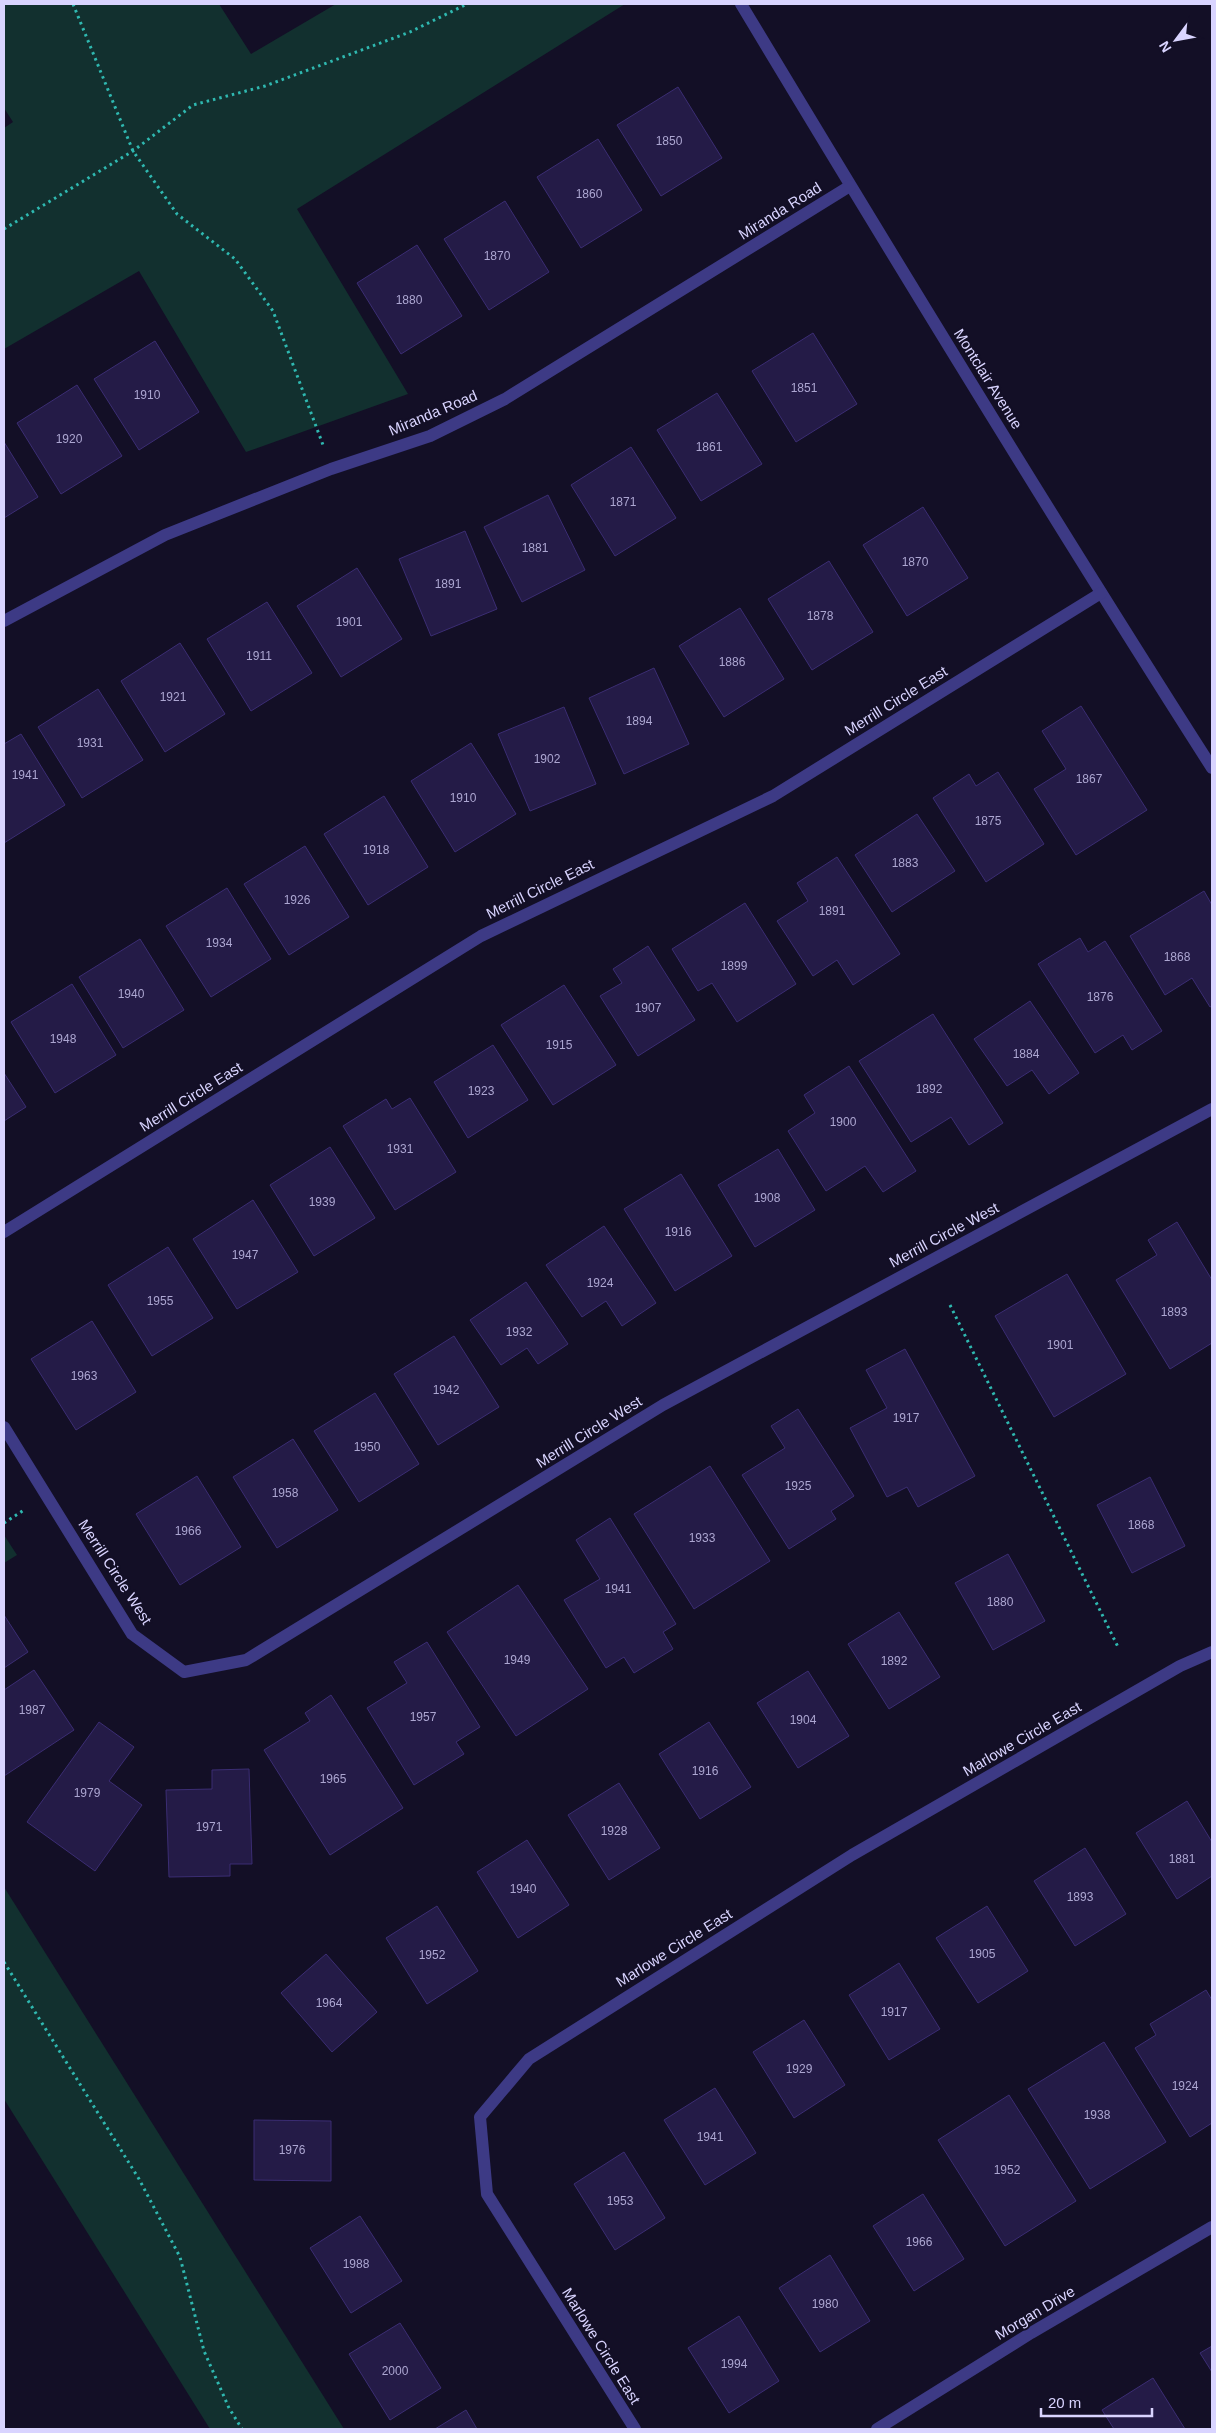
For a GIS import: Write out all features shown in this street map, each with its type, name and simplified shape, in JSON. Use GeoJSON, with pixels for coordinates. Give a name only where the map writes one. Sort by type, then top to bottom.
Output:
{"type":"FeatureCollection","features":[{"type":"Feature","properties":{"kind":"street","name":"Montclair Avenue"},"geometry":{"type":"LineString","coordinates":[[740,4],[1101,593],[1212,768]]}},
{"type":"Feature","properties":{"kind":"street","name":"Miranda Road"},"geometry":{"type":"LineString","coordinates":[[4,622],[165,535],[331,469],[430,436],[505,399],[850,186]]}},
{"type":"Feature","properties":{"kind":"street","name":"Merrill Circle East"},"geometry":{"type":"LineString","coordinates":[[4,1232],[481,936],[772,796],[1101,593]]}},
{"type":"Feature","properties":{"kind":"street","name":"Merrill Circle West"},"geometry":{"type":"LineString","coordinates":[[4,1427],[132,1634],[184,1672],[246,1660],[432,1549],[663,1405],[1212,1109]]}},
{"type":"Feature","properties":{"kind":"street","name":"Marlowe Circle East"},"geometry":{"type":"LineString","coordinates":[[635,2429],[487,2194],[480,2116],[529,2059],[852,1855],[1180,1666],[1212,1652]]}},
{"type":"Feature","properties":{"kind":"street","name":"Morgan Drive"},"geometry":{"type":"LineString","coordinates":[[877,2429],[1032,2333],[1212,2227]]}},
{"type":"Feature","properties":{"kind":"path"},"geometry":{"type":"LineString","coordinates":[[72,4],[133,151],[177,214],[235,259],[273,310],[331,469]]}},
{"type":"Feature","properties":{"kind":"path"},"geometry":{"type":"LineString","coordinates":[[4,230],[133,151],[193,106],[265,86],[320,66],[410,32],[467,4]]}},
{"type":"Feature","properties":{"kind":"path"},"geometry":{"type":"LineString","coordinates":[[950,1305],[1119,1649]]}},
{"type":"Feature","properties":{"kind":"path"},"geometry":{"type":"LineString","coordinates":[[4,1962],[139,2179],[180,2257],[204,2351],[229,2408],[242,2429]]}},
{"type":"Feature","properties":{"kind":"green space"},"geometry":{"type":"Polygon","coordinates":[[[4,4],[219,4],[251,54],[336,4],[625,4],[297,209],[408,394],[246,452],[139,271],[4,349],[4,128],[13,122],[4,108],[4,4]]]}},
{"type":"Feature","properties":{"kind":"green space"},"geometry":{"type":"Polygon","coordinates":[[[4,1535],[17,1555],[4,1563],[4,1535]]]}},
{"type":"Feature","properties":{"kind":"green space"},"geometry":{"type":"Polygon","coordinates":[[[4,1887],[344,2429],[210,2429],[4,2099],[4,1887]]]}},
{"type":"Feature","properties":{"kind":"building"},"geometry":{"type":"Polygon","coordinates":[[[678,87],[722,158],[661,196],[617,125],[678,87]]]}},
{"type":"Feature","properties":{"kind":"building"},"geometry":{"type":"Polygon","coordinates":[[[598,139],[642,210],[581,248],[537,177],[598,139]]]}},
{"type":"Feature","properties":{"kind":"building"},"geometry":{"type":"Polygon","coordinates":[[[505,201],[549,272],[489,310],[444,239],[505,201]]]}},
{"type":"Feature","properties":{"kind":"building"},"geometry":{"type":"Polygon","coordinates":[[[417,245],[462,316],[401,354],[357,283],[417,245]]]}},
{"type":"Feature","properties":{"kind":"building"},"geometry":{"type":"Polygon","coordinates":[[[813,333],[857,404],[796,442],[752,371],[813,333]]]}},
{"type":"Feature","properties":{"kind":"building"},"geometry":{"type":"Polygon","coordinates":[[[155,341],[199,412],[139,450],[94,379],[155,341]]]}},
{"type":"Feature","properties":{"kind":"building"},"geometry":{"type":"Polygon","coordinates":[[[77,385],[122,456],[61,494],[17,423],[77,385]]]}},
{"type":"Feature","properties":{"kind":"building"},"geometry":{"type":"Polygon","coordinates":[[[717,393],[762,464],[701,501],[657,430],[717,393]]]}},
{"type":"Feature","properties":{"kind":"building"},"geometry":{"type":"Polygon","coordinates":[[[4,442],[38,497],[4,518],[4,442]]]}},
{"type":"Feature","properties":{"kind":"building"},"geometry":{"type":"Polygon","coordinates":[[[631,447],[676,518],[615,556],[571,485],[631,447]]]}},
{"type":"Feature","properties":{"kind":"building"},"geometry":{"type":"Polygon","coordinates":[[[548,495],[585,570],[522,602],[484,527],[548,495]]]}},
{"type":"Feature","properties":{"kind":"building"},"geometry":{"type":"Polygon","coordinates":[[[923,507],[968,578],[907,616],[863,545],[923,507]]]}},
{"type":"Feature","properties":{"kind":"building"},"geometry":{"type":"Polygon","coordinates":[[[465,531],[497,609],[431,636],[399,559],[465,531]]]}},
{"type":"Feature","properties":{"kind":"building"},"geometry":{"type":"Polygon","coordinates":[[[829,561],[873,632],[812,670],[768,599],[829,561]]]}},
{"type":"Feature","properties":{"kind":"building"},"geometry":{"type":"Polygon","coordinates":[[[357,568],[402,639],[341,677],[297,606],[357,568]]]}},
{"type":"Feature","properties":{"kind":"building"},"geometry":{"type":"Polygon","coordinates":[[[267,602],[312,673],[251,711],[207,639],[267,602]]]}},
{"type":"Feature","properties":{"kind":"building"},"geometry":{"type":"Polygon","coordinates":[[[740,608],[784,679],[724,717],[679,646],[740,608]]]}},
{"type":"Feature","properties":{"kind":"building"},"geometry":{"type":"Polygon","coordinates":[[[180,643],[225,714],[165,752],[121,681],[180,643]]]}},
{"type":"Feature","properties":{"kind":"building"},"geometry":{"type":"Polygon","coordinates":[[[654,668],[689,744],[624,774],[589,698],[654,668]]]}},
{"type":"Feature","properties":{"kind":"building"},"geometry":{"type":"Polygon","coordinates":[[[98,689],[143,760],[82,798],[38,727],[98,689]]]}},
{"type":"Feature","properties":{"kind":"building"},"geometry":{"type":"Polygon","coordinates":[[[1081,706],[1147,810],[1076,855],[1034,789],[1066,769],[1042,731],[1081,706]]]}},
{"type":"Feature","properties":{"kind":"building"},"geometry":{"type":"Polygon","coordinates":[[[564,707],[596,784],[530,811],[498,734],[564,707]]]}},
{"type":"Feature","properties":{"kind":"building"},"geometry":{"type":"Polygon","coordinates":[[[21,734],[65,805],[4,843],[4,744],[21,734]]]}},
{"type":"Feature","properties":{"kind":"building"},"geometry":{"type":"Polygon","coordinates":[[[471,743],[516,814],[455,852],[411,781],[471,743]]]}},
{"type":"Feature","properties":{"kind":"building"},"geometry":{"type":"Polygon","coordinates":[[[998,772],[1044,844],[986,882],[933,798],[969,774],[976,786],[998,772]]]}},
{"type":"Feature","properties":{"kind":"building"},"geometry":{"type":"Polygon","coordinates":[[[384,796],[428,867],[368,905],[324,834],[384,796]]]}},
{"type":"Feature","properties":{"kind":"building"},"geometry":{"type":"Polygon","coordinates":[[[917,814],[955,871],[892,912],[855,855],[917,814]]]}},
{"type":"Feature","properties":{"kind":"building"},"geometry":{"type":"Polygon","coordinates":[[[305,846],[349,917],[289,955],[244,884],[305,846]]]}},
{"type":"Feature","properties":{"kind":"building"},"geometry":{"type":"Polygon","coordinates":[[[837,857],[900,954],[853,985],[837,960],[813,976],[777,921],[808,901],[797,883],[837,857]]]}},
{"type":"Feature","properties":{"kind":"building"},"geometry":{"type":"Polygon","coordinates":[[[227,888],[271,959],[211,997],[166,926],[227,888]]]}},
{"type":"Feature","properties":{"kind":"building"},"geometry":{"type":"Polygon","coordinates":[[[1204,891],[1212,905],[1212,1006],[1210,1007],[1192,978],[1165,995],[1130,936],[1204,891]]]}},
{"type":"Feature","properties":{"kind":"building"},"geometry":{"type":"Polygon","coordinates":[[[745,903],[796,984],[737,1022],[712,983],[698,991],[672,949],[745,903]]]}},
{"type":"Feature","properties":{"kind":"building"},"geometry":{"type":"Polygon","coordinates":[[[1080,938],[1088,952],[1105,941],[1162,1031],[1132,1050],[1123,1035],[1095,1053],[1038,964],[1080,938]]]}},
{"type":"Feature","properties":{"kind":"building"},"geometry":{"type":"Polygon","coordinates":[[[140,939],[184,1010],[123,1048],[79,977],[140,939]]]}},
{"type":"Feature","properties":{"kind":"building"},"geometry":{"type":"Polygon","coordinates":[[[648,946],[695,1020],[638,1056],[600,996],[622,983],[613,969],[648,946]]]}},
{"type":"Feature","properties":{"kind":"building"},"geometry":{"type":"Polygon","coordinates":[[[72,984],[116,1055],[55,1093],[11,1022],[72,984]]]}},
{"type":"Feature","properties":{"kind":"building"},"geometry":{"type":"Polygon","coordinates":[[[564,985],[616,1065],[553,1105],[501,1025],[564,985]]]}},
{"type":"Feature","properties":{"kind":"building"},"geometry":{"type":"Polygon","coordinates":[[[1030,1001],[1079,1073],[1049,1094],[1032,1070],[1007,1086],[974,1039],[1030,1001]]]}},
{"type":"Feature","properties":{"kind":"building"},"geometry":{"type":"Polygon","coordinates":[[[933,1014],[1003,1123],[969,1145],[951,1117],[911,1142],[859,1061],[933,1014]]]}},
{"type":"Feature","properties":{"kind":"building"},"geometry":{"type":"Polygon","coordinates":[[[493,1045],[528,1100],[468,1138],[434,1082],[493,1045]]]}},
{"type":"Feature","properties":{"kind":"building"},"geometry":{"type":"Polygon","coordinates":[[[849,1066],[916,1171],[883,1192],[865,1166],[826,1191],[788,1131],[815,1113],[804,1095],[849,1066]]]}},
{"type":"Feature","properties":{"kind":"building"},"geometry":{"type":"Polygon","coordinates":[[[4,1073],[26,1107],[4,1121],[4,1073]]]}},
{"type":"Feature","properties":{"kind":"building"},"geometry":{"type":"Polygon","coordinates":[[[410,1098],[456,1172],[395,1210],[343,1126],[386,1099],[392,1109],[410,1098]]]}},
{"type":"Feature","properties":{"kind":"building"},"geometry":{"type":"Polygon","coordinates":[[[330,1147],[375,1218],[314,1256],[270,1185],[330,1147]]]}},
{"type":"Feature","properties":{"kind":"building"},"geometry":{"type":"Polygon","coordinates":[[[778,1149],[815,1210],[755,1247],[718,1185],[778,1149]]]}},
{"type":"Feature","properties":{"kind":"building"},"geometry":{"type":"Polygon","coordinates":[[[681,1174],[732,1256],[675,1291],[624,1209],[681,1174]]]}},
{"type":"Feature","properties":{"kind":"building"},"geometry":{"type":"Polygon","coordinates":[[[253,1200],[298,1272],[237,1309],[193,1239],[253,1200]]]}},
{"type":"Feature","properties":{"kind":"building"},"geometry":{"type":"Polygon","coordinates":[[[1177,1222],[1212,1280],[1212,1343],[1170,1369],[1116,1280],[1157,1255],[1148,1240],[1177,1222]]]}},
{"type":"Feature","properties":{"kind":"building"},"geometry":{"type":"Polygon","coordinates":[[[604,1226],[656,1303],[622,1326],[606,1301],[582,1317],[546,1265],[604,1226]]]}},
{"type":"Feature","properties":{"kind":"building"},"geometry":{"type":"Polygon","coordinates":[[[168,1247],[213,1318],[152,1356],[108,1285],[168,1247]]]}},
{"type":"Feature","properties":{"kind":"building"},"geometry":{"type":"Polygon","coordinates":[[[1067,1274],[1126,1374],[1054,1417],[995,1316],[1067,1274]]]}},
{"type":"Feature","properties":{"kind":"building"},"geometry":{"type":"Polygon","coordinates":[[[526,1282],[568,1344],[538,1364],[527,1348],[501,1365],[470,1320],[526,1282]]]}},
{"type":"Feature","properties":{"kind":"building"},"geometry":{"type":"Polygon","coordinates":[[[92,1321],[136,1392],[76,1430],[31,1359],[92,1321]]]}},
{"type":"Feature","properties":{"kind":"building"},"geometry":{"type":"Polygon","coordinates":[[[454,1336],[499,1407],[438,1445],[394,1374],[454,1336]]]}},
{"type":"Feature","properties":{"kind":"building"},"geometry":{"type":"Polygon","coordinates":[[[905,1349],[975,1476],[918,1507],[907,1487],[887,1497],[850,1428],[887,1408],[866,1370],[905,1349]]]}},
{"type":"Feature","properties":{"kind":"building"},"geometry":{"type":"Polygon","coordinates":[[[375,1393],[419,1464],[359,1502],[314,1431],[375,1393]]]}},
{"type":"Feature","properties":{"kind":"building"},"geometry":{"type":"Polygon","coordinates":[[[798,1409],[854,1496],[831,1511],[836,1519],[789,1549],[742,1475],[785,1448],[771,1426],[798,1409]]]}},
{"type":"Feature","properties":{"kind":"building"},"geometry":{"type":"Polygon","coordinates":[[[293,1439],[338,1510],[277,1548],[233,1477],[293,1439]]]}},
{"type":"Feature","properties":{"kind":"building"},"geometry":{"type":"Polygon","coordinates":[[[710,1466],[770,1561],[694,1609],[634,1514],[710,1466]]]}},
{"type":"Feature","properties":{"kind":"building"},"geometry":{"type":"Polygon","coordinates":[[[197,1476],[241,1547],[180,1585],[136,1514],[197,1476]]]}},
{"type":"Feature","properties":{"kind":"building"},"geometry":{"type":"Polygon","coordinates":[[[1150,1477],[1185,1546],[1132,1573],[1097,1505],[1150,1477]]]}},
{"type":"Feature","properties":{"kind":"building"},"geometry":{"type":"Polygon","coordinates":[[[610,1518],[676,1624],[663,1632],[673,1649],[634,1673],[624,1657],[606,1668],[564,1600],[600,1579],[576,1540],[610,1518]]]}},
{"type":"Feature","properties":{"kind":"building"},"geometry":{"type":"Polygon","coordinates":[[[1008,1554],[1045,1621],[993,1650],[955,1583],[1008,1554]]]}},
{"type":"Feature","properties":{"kind":"building"},"geometry":{"type":"Polygon","coordinates":[[[518,1585],[588,1689],[516,1736],[447,1632],[518,1585]]]}},
{"type":"Feature","properties":{"kind":"building"},"geometry":{"type":"Polygon","coordinates":[[[899,1612],[940,1677],[889,1709],[848,1644],[899,1612]]]}},
{"type":"Feature","properties":{"kind":"building"},"geometry":{"type":"Polygon","coordinates":[[[4,1615],[28,1652],[4,1668],[4,1615]]]}},
{"type":"Feature","properties":{"kind":"building"},"geometry":{"type":"Polygon","coordinates":[[[427,1642],[480,1727],[456,1742],[464,1754],[414,1785],[367,1708],[407,1683],[394,1662],[427,1642]]]}},
{"type":"Feature","properties":{"kind":"building"},"geometry":{"type":"Polygon","coordinates":[[[34,1670],[74,1730],[4,1776],[4,1690],[34,1670]]]}},
{"type":"Feature","properties":{"kind":"building"},"geometry":{"type":"Polygon","coordinates":[[[808,1671],[849,1736],[798,1768],[757,1703],[808,1671]]]}},
{"type":"Feature","properties":{"kind":"building"},"geometry":{"type":"Polygon","coordinates":[[[331,1695],[403,1808],[330,1855],[264,1750],[310,1721],[305,1713],[331,1695]]]}},
{"type":"Feature","properties":{"kind":"building"},"geometry":{"type":"Polygon","coordinates":[[[99,1722],[134,1747],[109,1781],[142,1805],[95,1871],[27,1822],[99,1722]]]}},
{"type":"Feature","properties":{"kind":"building"},"geometry":{"type":"Polygon","coordinates":[[[709,1722],[751,1787],[700,1819],[659,1754],[709,1722]]]}},
{"type":"Feature","properties":{"kind":"building"},"geometry":{"type":"Polygon","coordinates":[[[249,1769],[252,1864],[230,1864],[230,1876],[169,1877],[166,1790],[212,1789],[212,1770],[249,1769]]]}},
{"type":"Feature","properties":{"kind":"building"},"geometry":{"type":"Polygon","coordinates":[[[619,1783],[660,1848],[609,1880],[568,1815],[619,1783]]]}},
{"type":"Feature","properties":{"kind":"building"},"geometry":{"type":"Polygon","coordinates":[[[1187,1801],[1212,1842],[1212,1876],[1177,1899],[1136,1833],[1187,1801]]]}},
{"type":"Feature","properties":{"kind":"building"},"geometry":{"type":"Polygon","coordinates":[[[527,1840],[569,1905],[518,1938],[477,1872],[527,1840]]]}},
{"type":"Feature","properties":{"kind":"building"},"geometry":{"type":"Polygon","coordinates":[[[1085,1848],[1126,1914],[1075,1946],[1034,1881],[1085,1848]]]}},
{"type":"Feature","properties":{"kind":"building"},"geometry":{"type":"Polygon","coordinates":[[[437,1906],[478,1971],[427,2004],[386,1938],[437,1906]]]}},
{"type":"Feature","properties":{"kind":"building"},"geometry":{"type":"Polygon","coordinates":[[[987,1906],[1028,1971],[978,2003],[936,1938],[987,1906]]]}},
{"type":"Feature","properties":{"kind":"building"},"geometry":{"type":"Polygon","coordinates":[[[326,1954],[377,2012],[332,2052],[281,1993],[326,1954]]]}},
{"type":"Feature","properties":{"kind":"building"},"geometry":{"type":"Polygon","coordinates":[[[899,1963],[940,2029],[889,2060],[849,1995],[899,1963]]]}},
{"type":"Feature","properties":{"kind":"building"},"geometry":{"type":"Polygon","coordinates":[[[1206,1990],[1212,2000],[1212,2123],[1190,2137],[1135,2048],[1156,2035],[1150,2024],[1206,1990]]]}},
{"type":"Feature","properties":{"kind":"building"},"geometry":{"type":"Polygon","coordinates":[[[804,2020],[845,2085],[794,2118],[753,2052],[804,2020]]]}},
{"type":"Feature","properties":{"kind":"building"},"geometry":{"type":"Polygon","coordinates":[[[1104,2042],[1166,2142],[1090,2189],[1028,2089],[1104,2042]]]}},
{"type":"Feature","properties":{"kind":"building"},"geometry":{"type":"Polygon","coordinates":[[[715,2088],[756,2153],[705,2185],[664,2120],[715,2088]]]}},
{"type":"Feature","properties":{"kind":"building"},"geometry":{"type":"Polygon","coordinates":[[[1009,2095],[1076,2201],[1005,2246],[938,2140],[1009,2095]]]}},
{"type":"Feature","properties":{"kind":"building"},"geometry":{"type":"Polygon","coordinates":[[[254,2120],[331,2121],[331,2181],[254,2180],[254,2120]]]}},
{"type":"Feature","properties":{"kind":"building"},"geometry":{"type":"Polygon","coordinates":[[[624,2152],[665,2218],[615,2250],[574,2184],[624,2152]]]}},
{"type":"Feature","properties":{"kind":"building"},"geometry":{"type":"Polygon","coordinates":[[[923,2194],[964,2259],[914,2291],[873,2226],[923,2194]]]}},
{"type":"Feature","properties":{"kind":"building"},"geometry":{"type":"Polygon","coordinates":[[[360,2216],[402,2281],[351,2313],[310,2248],[360,2216]]]}},
{"type":"Feature","properties":{"kind":"building"},"geometry":{"type":"Polygon","coordinates":[[[830,2255],[870,2321],[820,2352],[779,2288],[830,2255]]]}},
{"type":"Feature","properties":{"kind":"building"},"geometry":{"type":"Polygon","coordinates":[[[739,2316],[779,2381],[729,2413],[688,2348],[739,2316]]]}},
{"type":"Feature","properties":{"kind":"building"},"geometry":{"type":"Polygon","coordinates":[[[400,2323],[441,2388],[390,2420],[349,2354],[400,2323]]]}},
{"type":"Feature","properties":{"kind":"building"},"geometry":{"type":"Polygon","coordinates":[[[1212,2346],[1212,2372],[1200,2353],[1212,2346]]]}},
{"type":"Feature","properties":{"kind":"building"},"geometry":{"type":"Polygon","coordinates":[[[1153,2378],[1185,2429],[1114,2429],[1102,2410],[1153,2378]]]}},
{"type":"Feature","properties":{"kind":"building"},"geometry":{"type":"Polygon","coordinates":[[[466,2410],[477,2429],[435,2429],[466,2410]]]}}]}
